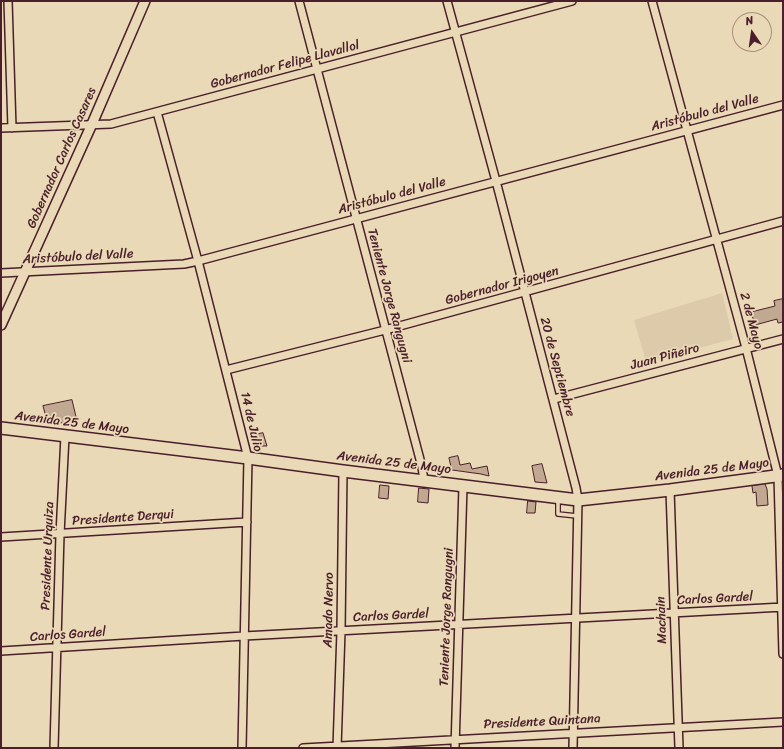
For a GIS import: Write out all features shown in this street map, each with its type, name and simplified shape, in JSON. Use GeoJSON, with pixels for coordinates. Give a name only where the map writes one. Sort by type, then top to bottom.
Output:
{"type":"FeatureCollection","features":[{"type":"Feature","properties":{"kind":"main road","name":"Avenida 25 de Mayo"},"geometry":{"type":"LineString","coordinates":[[1,428],[248,458],[343,472],[578,500],[780,476]]}},
{"type":"Feature","properties":{"kind":"street"},"geometry":{"type":"LineString","coordinates":[[8,1],[12,128]]}},
{"type":"Feature","properties":{"kind":"street","name":"Gobernador Carlos Casares"},"geometry":{"type":"LineString","coordinates":[[1,325],[92,124],[145,1]]}},
{"type":"Feature","properties":{"kind":"street","name":"Teniente Jorge Rangugni"},"geometry":{"type":"LineString","coordinates":[[299,1],[422,467],[424,481]]}},
{"type":"Feature","properties":{"kind":"street","name":"20 de Septiembre"},"geometry":{"type":"LineString","coordinates":[[447,1],[554,399],[578,500],[573,748]]}},
{"type":"Feature","properties":{"kind":"street","name":"Gobernador Felipe Llavallol"},"geometry":{"type":"LineString","coordinates":[[1,128],[111,124],[572,1]]}},
{"type":"Feature","properties":{"kind":"street","name":"2 de Mayo"},"geometry":{"type":"LineString","coordinates":[[652,1],[780,476],[783,654]]}},
{"type":"Feature","properties":{"kind":"street","name":"Aristóbulo del Valle"},"geometry":{"type":"LineString","coordinates":[[1,274],[184,264],[198,261],[783,105]]}},
{"type":"Feature","properties":{"kind":"street","name":"14 de Julio"},"geometry":{"type":"LineString","coordinates":[[157,112],[198,261],[248,458],[242,748]]}},
{"type":"Feature","properties":{"kind":"street","name":"Gobernador Irigoyen"},"geometry":{"type":"LineString","coordinates":[[226,370],[385,330],[783,221]]}},
{"type":"Feature","properties":{"kind":"street","name":"Juan Piñeiro"},"geometry":{"type":"LineString","coordinates":[[554,399],[783,339]]}},
{"type":"Feature","properties":{"kind":"street","name":"Presidente Urquiza"},"geometry":{"type":"LineString","coordinates":[[54,748],[60,534],[65,436]]}},
{"type":"Feature","properties":{"kind":"street","name":"Amado Nervo"},"geometry":{"type":"LineString","coordinates":[[337,747],[341,630],[343,472]]}},
{"type":"Feature","properties":{"kind":"street","name":"Teniente Jorge Rangugni"},"geometry":{"type":"LineString","coordinates":[[455,748],[460,624],[463,486]]}},
{"type":"Feature","properties":{"kind":"street","name":"Machain"},"geometry":{"type":"LineString","coordinates":[[670,490],[679,748]]}},
{"type":"Feature","properties":{"kind":"street","name":"Presidente Derqui"},"geometry":{"type":"LineString","coordinates":[[1,537],[247,522]]}},
{"type":"Feature","properties":{"kind":"street","name":"Carlos Gardel"},"geometry":{"type":"LineString","coordinates":[[1,651],[341,630],[782,607]]}},
{"type":"Feature","properties":{"kind":"street","name":"Presidente Quintana"},"geometry":{"type":"LineString","coordinates":[[302,748],[679,726],[783,722]]}},
{"type":"Feature","properties":{"kind":"lane"},"geometry":{"type":"LineString","coordinates":[[558,498],[558,514],[578,516]]}},
{"type":"Feature","properties":{"kind":"shaded area"},"geometry":{"type":"Polygon","coordinates":[[[722,293],[733,339],[646,362],[634,320],[722,293]]]}},
{"type":"Feature","properties":{"kind":"building"},"geometry":{"type":"Polygon","coordinates":[[[783,299],[783,322],[778,323],[777,319],[755,325],[751,312],[775,306],[774,301],[783,299]]]}},
{"type":"Feature","properties":{"kind":"building"},"geometry":{"type":"Polygon","coordinates":[[[72,400],[78,425],[47,421],[43,406],[72,400]]]}},
{"type":"Feature","properties":{"kind":"building"},"geometry":{"type":"Polygon","coordinates":[[[263,433],[267,446],[255,446],[251,436],[263,433]]]}},
{"type":"Feature","properties":{"kind":"building"},"geometry":{"type":"Polygon","coordinates":[[[458,456],[460,465],[470,463],[472,469],[487,466],[489,476],[445,469],[451,467],[449,458],[458,456]]]}},
{"type":"Feature","properties":{"kind":"building"},"geometry":{"type":"Polygon","coordinates":[[[542,464],[547,483],[535,482],[532,466],[542,464]]]}},
{"type":"Feature","properties":{"kind":"building"},"geometry":{"type":"Polygon","coordinates":[[[765,484],[767,489],[768,505],[757,506],[756,492],[753,493],[752,486],[765,484]]]}},
{"type":"Feature","properties":{"kind":"building"},"geometry":{"type":"Polygon","coordinates":[[[380,485],[389,486],[388,499],[379,498],[380,485]]]}},
{"type":"Feature","properties":{"kind":"building"},"geometry":{"type":"Polygon","coordinates":[[[419,488],[429,489],[428,503],[418,502],[419,488]]]}},
{"type":"Feature","properties":{"kind":"building"},"geometry":{"type":"Polygon","coordinates":[[[528,501],[536,502],[535,513],[527,513],[528,501]]]}}]}
